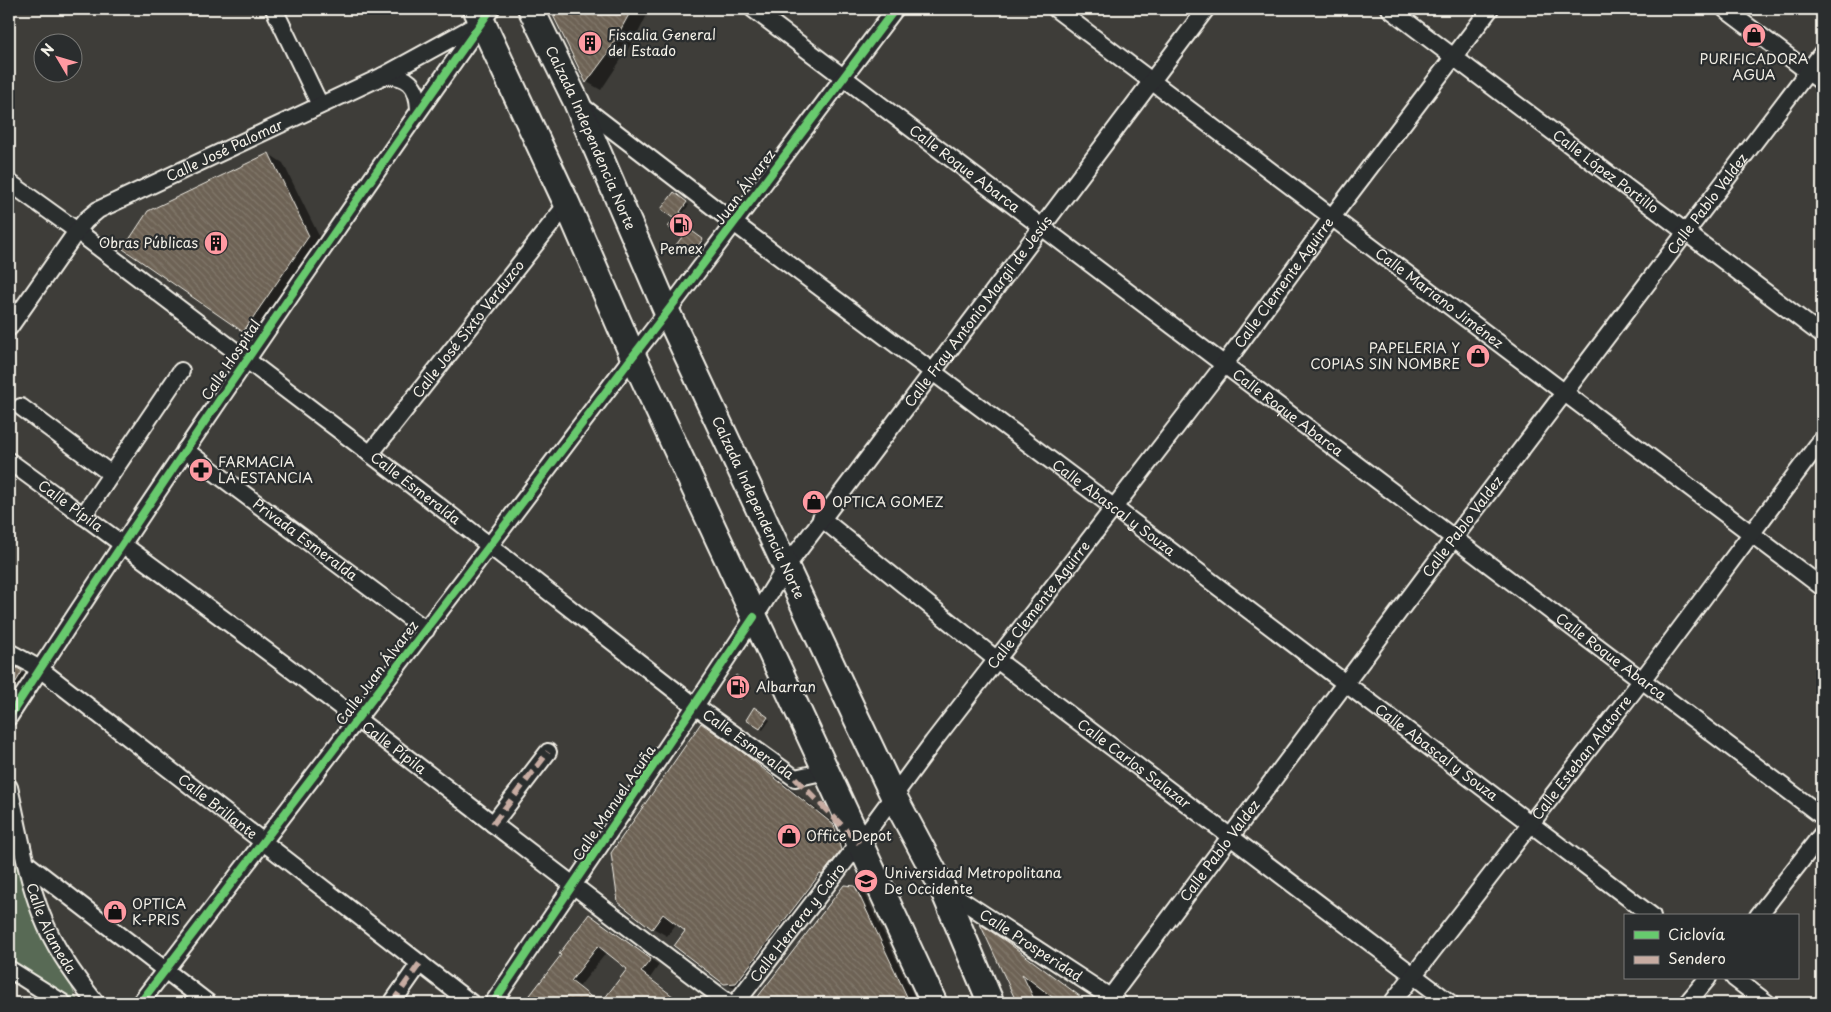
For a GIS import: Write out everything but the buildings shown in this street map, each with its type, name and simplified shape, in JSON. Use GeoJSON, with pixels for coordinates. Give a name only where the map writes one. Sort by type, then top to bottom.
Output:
{"type":"FeatureCollection","features":[{"type":"Feature","properties":{"kind":"main road","name":"Calzada Independencia Norte"},"geometry":{"type":"LineString","coordinates":[[531,9],[576,101],[667,312],[786,567],[893,795],[942,887],[991,1003]]}},
{"type":"Feature","properties":{"kind":"main road"},"geometry":{"type":"LineString","coordinates":[[483,13],[632,356],[934,1003]]}},
{"type":"Feature","properties":{"kind":"street"},"geometry":{"type":"LineString","coordinates":[[274,9],[320,105]]}},
{"type":"Feature","properties":{"kind":"street","name":"Calle Roque Abarca"},"geometry":{"type":"LineString","coordinates":[[753,9],[1822,816]]}},
{"type":"Feature","properties":{"kind":"street","name":"Juan Álvarez"},"geometry":{"type":"LineString","coordinates":[[632,356],[895,9]]}},
{"type":"Feature","properties":{"kind":"street","name":"Calle Mariano Jiménez"},"geometry":{"type":"LineString","coordinates":[[1056,9],[1822,587]]}},
{"type":"Feature","properties":{"kind":"street","name":"Calle Fray Antonio Margil de Jesús"},"geometry":{"type":"LineString","coordinates":[[754,617],[786,567],[821,518],[1206,9]]}},
{"type":"Feature","properties":{"kind":"street","name":"Calle López Portillo"},"geometry":{"type":"LineString","coordinates":[[1390,9],[1822,335]]}},
{"type":"Feature","properties":{"kind":"street","name":"Calle Clemente Aguirre"},"geometry":{"type":"LineString","coordinates":[[859,843],[893,795],[1224,365],[1490,9]]}},
{"type":"Feature","properties":{"kind":"street"},"geometry":{"type":"LineString","coordinates":[[1725,9],[1822,82]]}},
{"type":"Feature","properties":{"kind":"street","name":"Calle José Palomar"},"geometry":{"type":"LineString","coordinates":[[9,328],[77,231],[98,210],[383,76],[483,13]]}},
{"type":"Feature","properties":{"kind":"street","name":"Calle Hospital"},"geometry":{"type":"LineString","coordinates":[[9,717],[185,450],[483,13]]}},
{"type":"Feature","properties":{"kind":"street","name":"Calle Pablo Valdez"},"geometry":{"type":"LineString","coordinates":[[1112,1001],[1231,837],[1454,538],[1822,52]]}},
{"type":"Feature","properties":{"kind":"street"},"geometry":{"type":"LineString","coordinates":[[383,76],[394,75],[406,79],[414,87],[419,98],[419,109]]}},
{"type":"Feature","properties":{"kind":"street","name":"Calle Abascal y Souza"},"geometry":{"type":"LineString","coordinates":[[576,101],[734,223],[1113,507],[1649,914]]}},
{"type":"Feature","properties":{"kind":"street","name":"Calle Esmeralda"},"geometry":{"type":"LineString","coordinates":[[9,182],[77,231],[370,454],[695,706],[795,778],[826,771]]}},
{"type":"Feature","properties":{"kind":"street","name":"Calle José Sixto Verduzco"},"geometry":{"type":"LineString","coordinates":[[370,454],[567,204]]}},
{"type":"Feature","properties":{"kind":"street","name":"Calle Juan Álvarez"},"geometry":{"type":"LineString","coordinates":[[140,1003],[490,546],[632,356]]}},
{"type":"Feature","properties":{"kind":"street"},"geometry":{"type":"LineString","coordinates":[[83,516],[181,370]]}},
{"type":"Feature","properties":{"kind":"street"},"geometry":{"type":"LineString","coordinates":[[21,407],[111,474]]}},
{"type":"Feature","properties":{"kind":"street","name":"Calle Esteban Alatorre"},"geometry":{"type":"LineString","coordinates":[[1392,1003],[1642,680],[1822,439]]}},
{"type":"Feature","properties":{"kind":"street","name":"Privada Esmeralda"},"geometry":{"type":"LineString","coordinates":[[185,450],[426,630]]}},
{"type":"Feature","properties":{"kind":"street","name":"Calle Pípila"},"geometry":{"type":"LineString","coordinates":[[9,461],[357,720],[729,1003]]}},
{"type":"Feature","properties":{"kind":"street","name":"Calle Carlos Salazar"},"geometry":{"type":"LineString","coordinates":[[821,518],[997,660],[1450,1003]]}},
{"type":"Feature","properties":{"kind":"street","name":"Calle Manuel Acuña"},"geometry":{"type":"LineString","coordinates":[[494,1003],[754,617]]}},
{"type":"Feature","properties":{"kind":"street","name":"Calle Brillante"},"geometry":{"type":"LineString","coordinates":[[9,652],[40,670],[471,1003]]}},
{"type":"Feature","properties":{"kind":"street"},"geometry":{"type":"LineString","coordinates":[[493,824],[548,752]]}},
{"type":"Feature","properties":{"kind":"street","name":"Calle Alameda"},"geometry":{"type":"LineString","coordinates":[[9,787],[26,863],[43,918],[62,954],[96,1003]]}},
{"type":"Feature","properties":{"kind":"street"},"geometry":{"type":"LineString","coordinates":[[1760,914],[1822,834]]}},
{"type":"Feature","properties":{"kind":"street","name":"Calle Herrera y Cairo"},"geometry":{"type":"LineString","coordinates":[[736,1003],[859,843]]}},
{"type":"Feature","properties":{"kind":"street"},"geometry":{"type":"LineString","coordinates":[[26,863],[208,1003]]}},
{"type":"Feature","properties":{"kind":"street","name":"Calle Prosperidad"},"geometry":{"type":"LineString","coordinates":[[942,887],[1112,1001]]}},
{"type":"Feature","properties":{"kind":"street"},"geometry":{"type":"LineString","coordinates":[[392,1003],[420,963]]}},
{"type":"Feature","properties":{"kind":"street"},"geometry":{"type":"LineString","coordinates":[[9,969],[63,1003]]}},
{"type":"Feature","properties":{"kind":"street"},"geometry":{"type":"LineString","coordinates":[[1687,1003],[1706,980]]}},
{"type":"Feature","properties":{"kind":"street"},"geometry":{"type":"LineString","coordinates":[[1737,980],[1767,1003]]}},
{"type":"Feature","properties":{"kind":"green space"},"geometry":{"type":"Polygon","coordinates":[[[9,810],[27,874],[78,1003],[72,1003],[9,963],[9,810]]]}},
{"type":"Feature","properties":{"kind":"marked path"},"geometry":{"type":"LineString","coordinates":[[493,824],[548,752]]}},
{"type":"Feature","properties":{"kind":"marked path"},"geometry":{"type":"LineString","coordinates":[[795,778],[859,843]]}},
{"type":"Feature","properties":{"kind":"marked path"},"geometry":{"type":"LineString","coordinates":[[392,1003],[420,963]]}},
{"type":"Feature","properties":{"kind":"cycle path"},"geometry":{"type":"LineString","coordinates":[[9,717],[126,538],[246,360],[491,9]]}},
{"type":"Feature","properties":{"kind":"cycle path"},"geometry":{"type":"LineString","coordinates":[[140,1003],[667,312],[895,9]]}},
{"type":"Feature","properties":{"kind":"cycle path"},"geometry":{"type":"LineString","coordinates":[[493,1003],[754,617]]}},
{"type":"Feature","properties":{"kind":"place","name":"PURIFICADORA AGUA"},"geometry":{"type":"Point","coordinates":[1754,35]}},
{"type":"Feature","properties":{"kind":"place","name":"Fiscalia General del Estado"},"geometry":{"type":"Point","coordinates":[590,43]}},
{"type":"Feature","properties":{"kind":"place","name":"Pemex"},"geometry":{"type":"Point","coordinates":[681,225]}},
{"type":"Feature","properties":{"kind":"place","name":"Obras Públicas"},"geometry":{"type":"Point","coordinates":[216,243]}},
{"type":"Feature","properties":{"kind":"place","name":"PAPELERIA Y COPIAS SIN NOMBRE"},"geometry":{"type":"Point","coordinates":[1478,356]}},
{"type":"Feature","properties":{"kind":"place","name":"FARMACIA LA ESTANCIA"},"geometry":{"type":"Point","coordinates":[201,470]}},
{"type":"Feature","properties":{"kind":"place","name":"OPTICA GOMEZ"},"geometry":{"type":"Point","coordinates":[814,502]}},
{"type":"Feature","properties":{"kind":"place","name":"Albarran"},"geometry":{"type":"Point","coordinates":[738,687]}},
{"type":"Feature","properties":{"kind":"place","name":"Office Depot"},"geometry":{"type":"Point","coordinates":[789,836]}},
{"type":"Feature","properties":{"kind":"place","name":"Universidad Metropolitana De Occidente"},"geometry":{"type":"Point","coordinates":[866,881]}},
{"type":"Feature","properties":{"kind":"place","name":"OPTICA K-PRIS"},"geometry":{"type":"Point","coordinates":[115,912]}}]}
